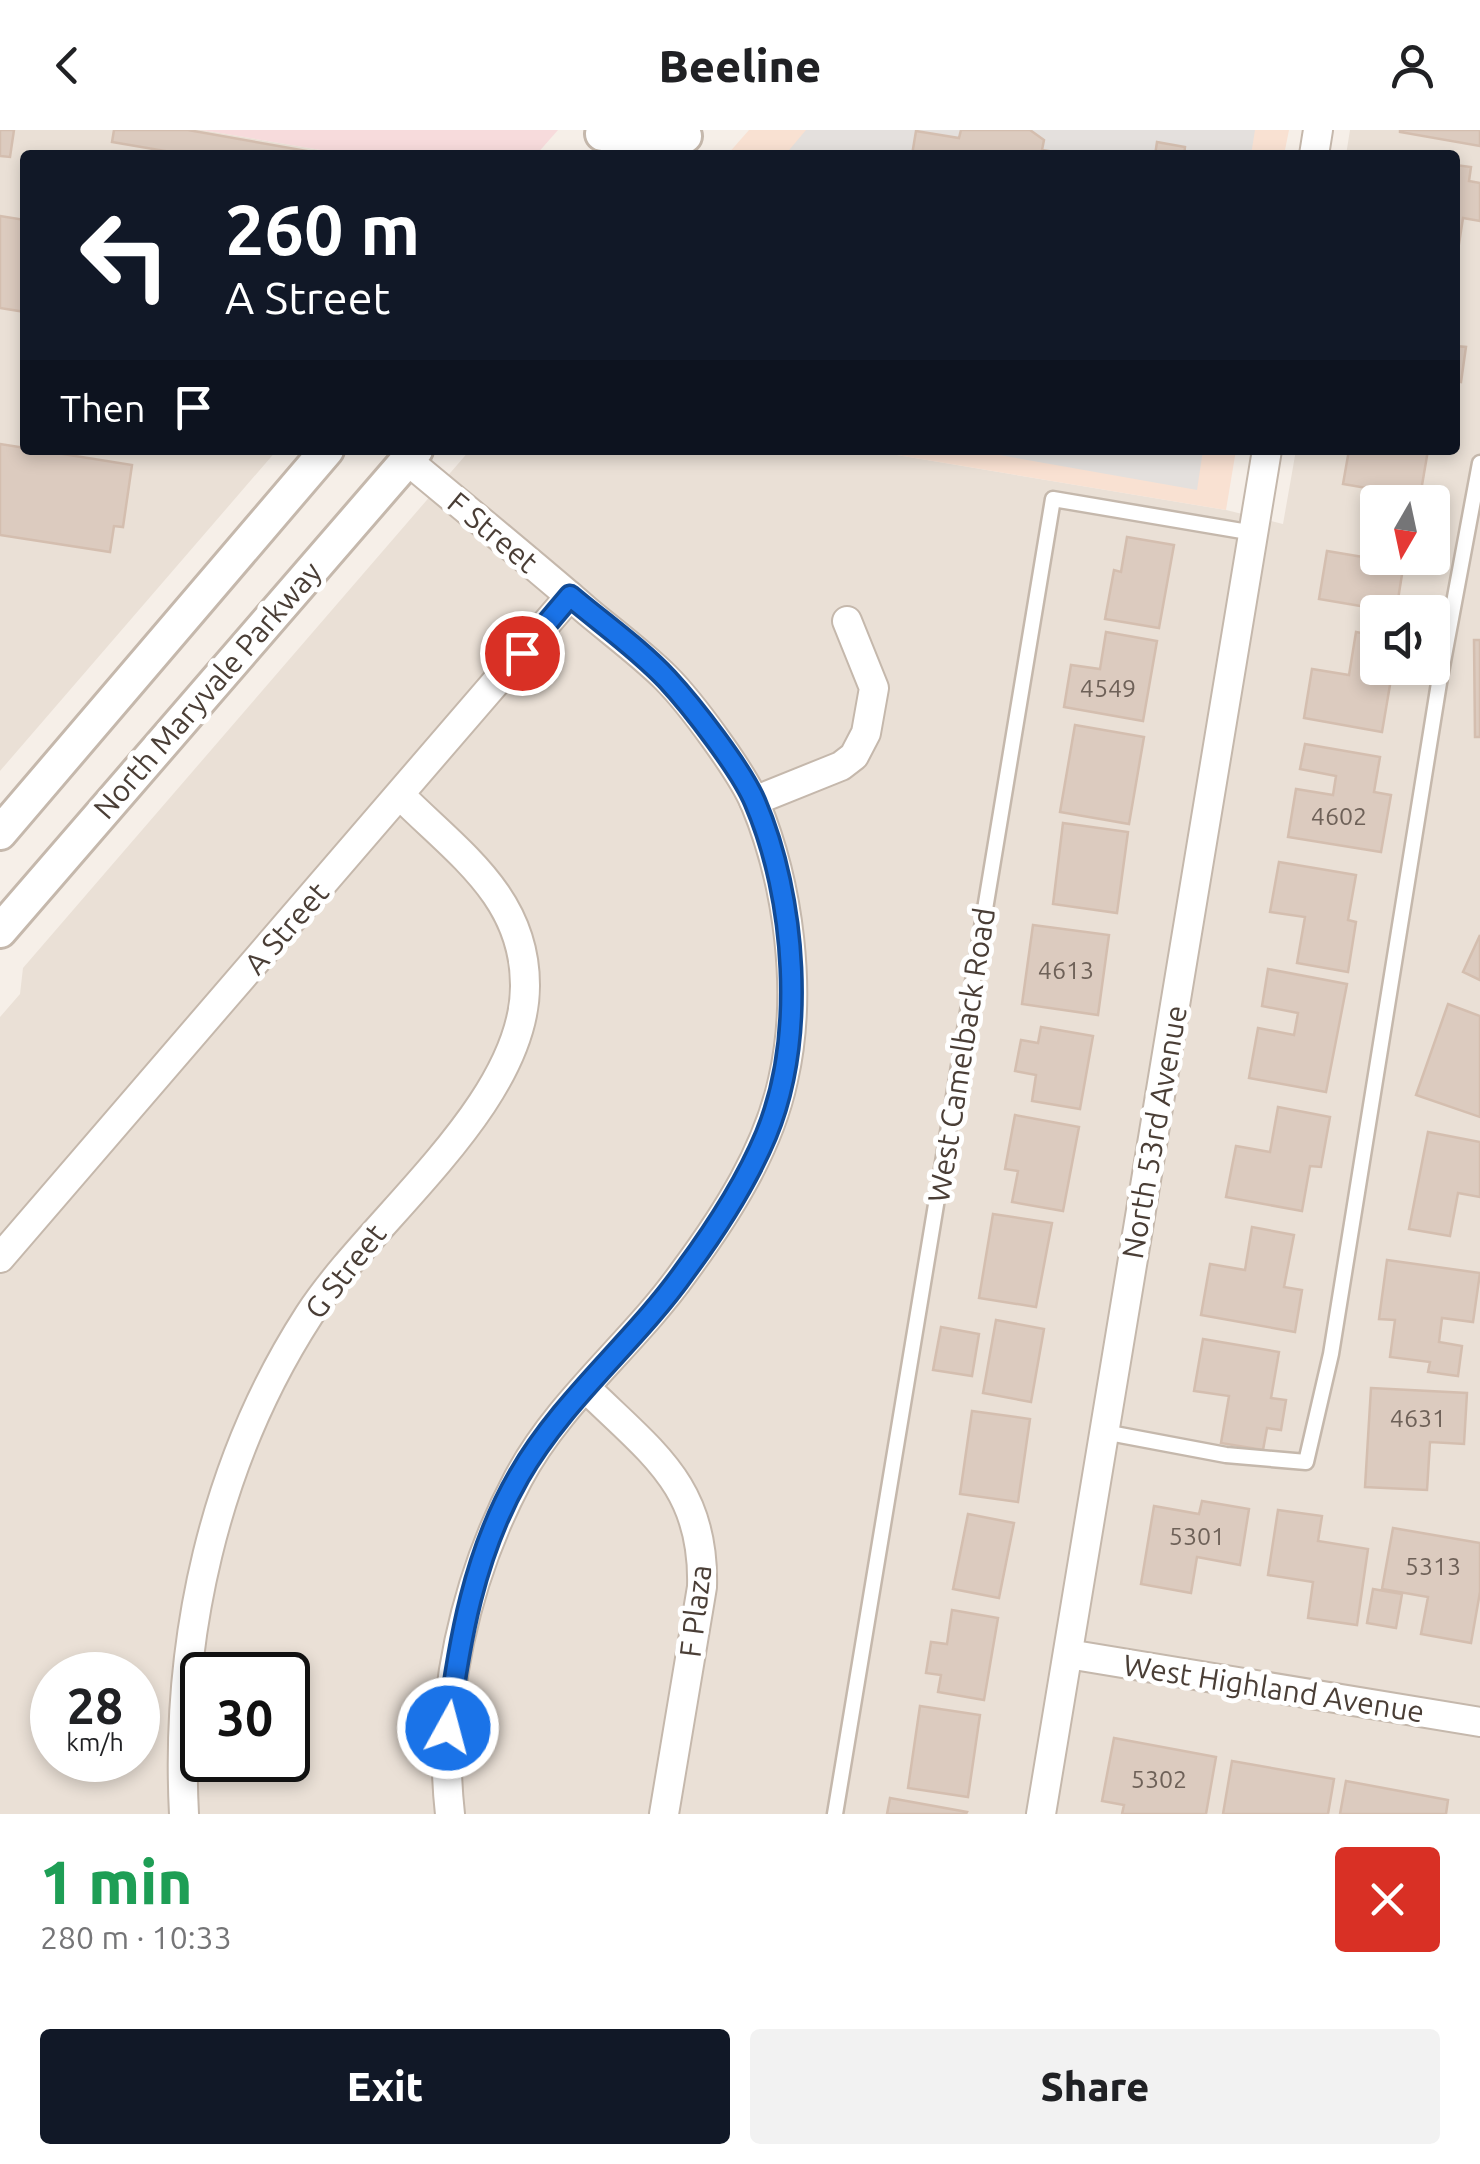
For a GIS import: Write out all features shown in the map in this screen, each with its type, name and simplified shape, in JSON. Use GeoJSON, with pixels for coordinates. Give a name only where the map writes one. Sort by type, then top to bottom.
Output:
{"type":"FeatureCollection","features":[{"type":"Feature","properties":{"kind":"street"},"geometry":{"type":"LineString","coordinates":[[597,140],[682,140]]}},
{"type":"Feature","properties":{"kind":"street","name":"North Maryvale Parkway"},"geometry":{"type":"LineString","coordinates":[[0,832],[323,455]]}},
{"type":"Feature","properties":{"kind":"street","name":"North Maryvale Parkway"},"geometry":{"type":"LineString","coordinates":[[0,931],[412,455]]}},
{"type":"Feature","properties":{"kind":"street","name":"F Street"},"geometry":{"type":"LineString","coordinates":[[412,455],[667,679],[754,801],[776,874],[792,998],[784,1080],[766,1135],[733,1199],[675,1285],[557,1420],[519,1477],[481,1563],[466,1610],[448,1728],[450,1814]]}},
{"type":"Feature","properties":{"kind":"street","name":"North 53rd Avenue"},"geometry":{"type":"LineString","coordinates":[[1041,1814],[1266,455]]}},
{"type":"Feature","properties":{"kind":"street","name":"A Street"},"geometry":{"type":"LineString","coordinates":[[0,1258],[570,596]]}},
{"type":"Feature","properties":{"kind":"street"},"geometry":{"type":"LineString","coordinates":[[754,801],[841,766],[854,756],[866,734],[874,688],[847,622]]}},
{"type":"Feature","properties":{"kind":"street","name":"G Street"},"geometry":{"type":"LineString","coordinates":[[184,1814],[184,1698],[200,1583],[236,1459],[253,1417],[278,1364],[312,1311],[502,1077],[523,1020],[522,947],[504,900],[401,796]]}},
{"type":"Feature","properties":{"kind":"street","name":"F Plaza"},"geometry":{"type":"LineString","coordinates":[[586,1388],[684,1490],[703,1553],[702,1588],[664,1814]]}},
{"type":"Feature","properties":{"kind":"street","name":"West Highland Avenue"},"geometry":{"type":"LineString","coordinates":[[1068,1654],[1480,1722]]}},
{"type":"Feature","properties":{"kind":"lane"},"geometry":{"type":"LineString","coordinates":[[1103,1432],[1226,1455],[1306,1462],[1330,1354],[1439,683],[1480,463]]}},
{"type":"Feature","properties":{"kind":"lane","name":"West Camelback Road"},"geometry":{"type":"LineString","coordinates":[[835,1814],[1052,498],[1254,533]]}},
{"type":"Feature","properties":{"kind":"shaded area"},"geometry":{"type":"Polygon","coordinates":[[[0,130],[202,130],[320,150],[20,150],[20,455],[273,455],[0,771],[0,130]]]}},
{"type":"Feature","properties":{"kind":"shaded area"},"geometry":{"type":"Polygon","coordinates":[[[202,130],[558,130],[540,150],[320,150],[202,130]]]}},
{"type":"Feature","properties":{"kind":"shaded area"},"geometry":{"type":"Polygon","coordinates":[[[749,130],[1289,130],[1285,150],[731,150],[749,130]]]}},
{"type":"Feature","properties":{"kind":"shaded area"},"geometry":{"type":"Polygon","coordinates":[[[806,130],[961,130],[959,138],[916,131],[913,150],[789,150],[806,130]]]}},
{"type":"Feature","properties":{"kind":"shaded area"},"geometry":{"type":"Polygon","coordinates":[[[1030,130],[1255,130],[1252,150],[1042,150],[1044,140],[1030,130]]]}},
{"type":"Feature","properties":{"kind":"shaded area"},"geometry":{"type":"Polygon","coordinates":[[[1350,130],[1480,130],[1480,1814],[0,1814],[0,1017],[20,994],[23,968],[466,455],[897,455],[1226,510],[1283,524],[1295,455],[1460,455],[1460,150],[1347,150],[1350,130]]]}},
{"type":"Feature","properties":{"kind":"shaded area"},"geometry":{"type":"Polygon","coordinates":[[[897,455],[1235,455],[1226,510],[897,455]]]}},
{"type":"Feature","properties":{"kind":"shaded area"},"geometry":{"type":"Polygon","coordinates":[[[999,455],[1202,455],[1197,490],[999,455]]]}},
{"type":"Feature","properties":{"kind":"building"},"geometry":{"type":"Polygon","coordinates":[[[0,130],[14,130],[10,157],[0,156],[0,130]]]}},
{"type":"Feature","properties":{"kind":"building"},"geometry":{"type":"Polygon","coordinates":[[[114,130],[188,130],[301,150],[159,150],[112,142],[114,130]]]}},
{"type":"Feature","properties":{"kind":"building"},"geometry":{"type":"Polygon","coordinates":[[[961,130],[1030,130],[1044,140],[1042,150],[913,150],[916,131],[959,138],[961,130]]]}},
{"type":"Feature","properties":{"kind":"building"},"geometry":{"type":"Polygon","coordinates":[[[1480,130],[1480,146],[1400,132],[1480,130]]]}},
{"type":"Feature","properties":{"kind":"building"},"geometry":{"type":"Polygon","coordinates":[[[1157,142],[1185,147],[1185,150],[1156,150],[1157,142]]]}},
{"type":"Feature","properties":{"kind":"building"},"geometry":{"type":"Polygon","coordinates":[[[1460,166],[1471,167],[1469,181],[1480,183],[1480,221],[1463,218],[1460,237],[1460,166]]]}},
{"type":"Feature","properties":{"kind":"building"},"geometry":{"type":"Polygon","coordinates":[[[0,216],[20,219],[20,311],[0,308],[0,216]]]}},
{"type":"Feature","properties":{"kind":"building"},"geometry":{"type":"Polygon","coordinates":[[[1460,346],[1466,347],[1460,382],[1460,346]]]}},
{"type":"Feature","properties":{"kind":"building"},"geometry":{"type":"Polygon","coordinates":[[[0,444],[20,447],[20,455],[69,455],[132,465],[123,527],[114,526],[110,552],[0,535],[0,444]]]}},
{"type":"Feature","properties":{"kind":"building"},"geometry":{"type":"Polygon","coordinates":[[[1348,455],[1427,455],[1422,485],[1343,484],[1348,455]]]}},
{"type":"Feature","properties":{"kind":"building"},"geometry":{"type":"Polygon","coordinates":[[[1127,537],[1174,545],[1159,628],[1105,619],[1114,570],[1121,572],[1127,537]]]}},
{"type":"Feature","properties":{"kind":"building"},"geometry":{"type":"Polygon","coordinates":[[[1327,551],[1360,556],[1360,575],[1402,575],[1399,595],[1360,595],[1360,606],[1319,599],[1327,551]]]}},
{"type":"Feature","properties":{"kind":"building"},"geometry":{"type":"Polygon","coordinates":[[[1106,632],[1157,641],[1143,721],[1064,707],[1071,665],[1100,669],[1106,632]]]}},
{"type":"Feature","properties":{"kind":"building"},"geometry":{"type":"Polygon","coordinates":[[[1356,632],[1360,633],[1360,685],[1390,685],[1382,732],[1304,718],[1312,669],[1349,675],[1356,632]]]}},
{"type":"Feature","properties":{"kind":"building"},"geometry":{"type":"Polygon","coordinates":[[[1474,640],[1480,640],[1480,737],[1475,737],[1474,640]]]}},
{"type":"Feature","properties":{"kind":"building"},"geometry":{"type":"Polygon","coordinates":[[[1075,725],[1144,737],[1129,824],[1060,812],[1075,725]]]}},
{"type":"Feature","properties":{"kind":"building"},"geometry":{"type":"Polygon","coordinates":[[[1305,744],[1380,757],[1374,792],[1391,795],[1381,852],[1288,837],[1296,789],[1333,795],[1336,776],[1300,769],[1305,744]]]}},
{"type":"Feature","properties":{"kind":"building"},"geometry":{"type":"Polygon","coordinates":[[[1063,823],[1128,832],[1117,913],[1053,904],[1063,823]]]}},
{"type":"Feature","properties":{"kind":"building"},"geometry":{"type":"Polygon","coordinates":[[[1279,862],[1356,875],[1348,920],[1356,922],[1348,972],[1297,963],[1305,917],[1270,912],[1279,862]]]}},
{"type":"Feature","properties":{"kind":"building"},"geometry":{"type":"Polygon","coordinates":[[[1033,925],[1109,935],[1098,1015],[1022,1004],[1033,925]]]}},
{"type":"Feature","properties":{"kind":"building"},"geometry":{"type":"Polygon","coordinates":[[[1480,935],[1480,980],[1463,972],[1480,935]]]}},
{"type":"Feature","properties":{"kind":"building"},"geometry":{"type":"Polygon","coordinates":[[[1268,969],[1347,984],[1326,1092],[1249,1078],[1258,1028],[1294,1035],[1298,1013],[1262,1006],[1268,969]]]}},
{"type":"Feature","properties":{"kind":"building"},"geometry":{"type":"Polygon","coordinates":[[[1448,1004],[1480,1016],[1480,1117],[1416,1095],[1448,1004]]]}},
{"type":"Feature","properties":{"kind":"building"},"geometry":{"type":"Polygon","coordinates":[[[1041,1027],[1093,1036],[1080,1109],[1032,1101],[1036,1075],[1015,1071],[1021,1040],[1038,1043],[1041,1027]]]}},
{"type":"Feature","properties":{"kind":"building"},"geometry":{"type":"Polygon","coordinates":[[[1278,1107],[1330,1117],[1321,1167],[1310,1166],[1302,1211],[1226,1197],[1236,1146],[1270,1152],[1278,1107]]]}},
{"type":"Feature","properties":{"kind":"building"},"geometry":{"type":"Polygon","coordinates":[[[1015,1115],[1079,1127],[1063,1211],[1012,1202],[1018,1171],[1005,1169],[1015,1115]]]}},
{"type":"Feature","properties":{"kind":"building"},"geometry":{"type":"Polygon","coordinates":[[[1428,1132],[1480,1142],[1480,1197],[1458,1193],[1450,1236],[1409,1229],[1428,1132]]]}},
{"type":"Feature","properties":{"kind":"building"},"geometry":{"type":"Polygon","coordinates":[[[993,1214],[1052,1223],[1036,1307],[979,1298],[993,1214]]]}},
{"type":"Feature","properties":{"kind":"building"},"geometry":{"type":"Polygon","coordinates":[[[1252,1227],[1294,1235],[1284,1287],[1302,1290],[1295,1332],[1201,1315],[1210,1264],[1245,1270],[1252,1227]]]}},
{"type":"Feature","properties":{"kind":"building"},"geometry":{"type":"Polygon","coordinates":[[[1387,1260],[1480,1273],[1473,1322],[1442,1318],[1439,1342],[1462,1346],[1458,1376],[1428,1372],[1430,1362],[1390,1357],[1395,1320],[1379,1319],[1387,1260]]]}},
{"type":"Feature","properties":{"kind":"building"},"geometry":{"type":"Polygon","coordinates":[[[996,1320],[1044,1329],[1031,1402],[983,1393],[996,1320]]]}},
{"type":"Feature","properties":{"kind":"building"},"geometry":{"type":"Polygon","coordinates":[[[941,1327],[979,1334],[972,1376],[933,1370],[941,1327]]]}},
{"type":"Feature","properties":{"kind":"building"},"geometry":{"type":"Polygon","coordinates":[[[1203,1339],[1279,1352],[1271,1398],[1286,1400],[1281,1430],[1267,1428],[1263,1450],[1221,1443],[1229,1396],[1194,1391],[1203,1339]]]}},
{"type":"Feature","properties":{"kind":"building"},"geometry":{"type":"Polygon","coordinates":[[[1371,1388],[1467,1393],[1464,1444],[1430,1442],[1427,1490],[1365,1487],[1371,1388]]]}},
{"type":"Feature","properties":{"kind":"building"},"geometry":{"type":"Polygon","coordinates":[[[972,1411],[1030,1419],[1018,1502],[960,1494],[972,1411]]]}},
{"type":"Feature","properties":{"kind":"building"},"geometry":{"type":"Polygon","coordinates":[[[1202,1501],[1249,1509],[1240,1565],[1197,1557],[1191,1593],[1141,1584],[1154,1506],[1199,1514],[1202,1501]]]}},
{"type":"Feature","properties":{"kind":"building"},"geometry":{"type":"Polygon","coordinates":[[[1278,1510],[1322,1516],[1318,1541],[1368,1549],[1357,1625],[1308,1618],[1313,1582],[1268,1575],[1278,1510]]]}},
{"type":"Feature","properties":{"kind":"building"},"geometry":{"type":"Polygon","coordinates":[[[968,1514],[1014,1523],[999,1598],[953,1589],[968,1514]]]}},
{"type":"Feature","properties":{"kind":"building"},"geometry":{"type":"Polygon","coordinates":[[[1393,1528],[1480,1543],[1480,1592],[1471,1643],[1421,1634],[1428,1597],[1382,1589],[1393,1528]]]}},
{"type":"Feature","properties":{"kind":"building"},"geometry":{"type":"Polygon","coordinates":[[[1373,1589],[1402,1594],[1396,1628],[1367,1623],[1373,1589]]]}},
{"type":"Feature","properties":{"kind":"building"},"geometry":{"type":"Polygon","coordinates":[[[952,1610],[998,1618],[984,1700],[938,1692],[941,1675],[926,1673],[931,1642],[947,1644],[952,1610]]]}},
{"type":"Feature","properties":{"kind":"building"},"geometry":{"type":"Polygon","coordinates":[[[920,1706],[980,1715],[968,1797],[908,1788],[920,1706]]]}},
{"type":"Feature","properties":{"kind":"building"},"geometry":{"type":"Polygon","coordinates":[[[1114,1738],[1216,1757],[1206,1814],[1122,1814],[1124,1805],[1102,1801],[1114,1738]]]}},
{"type":"Feature","properties":{"kind":"building"},"geometry":{"type":"Polygon","coordinates":[[[1232,1761],[1334,1779],[1328,1814],[1223,1814],[1232,1761]]]}},
{"type":"Feature","properties":{"kind":"building"},"geometry":{"type":"Polygon","coordinates":[[[1346,1781],[1448,1800],[1446,1814],[1340,1814],[1346,1781]]]}},
{"type":"Feature","properties":{"kind":"building"},"geometry":{"type":"Polygon","coordinates":[[[890,1798],[967,1812],[887,1814],[890,1798]]]}},
{"type":"Feature","properties":{"kind":"route"},"geometry":{"type":"LineString","coordinates":[[448,1728],[466,1610],[486,1547],[519,1477],[557,1420],[643,1326],[733,1199],[766,1135],[784,1080],[790,1026],[792,984],[776,874],[754,801],[711,736],[667,679],[570,596],[522,653]]}}]}
